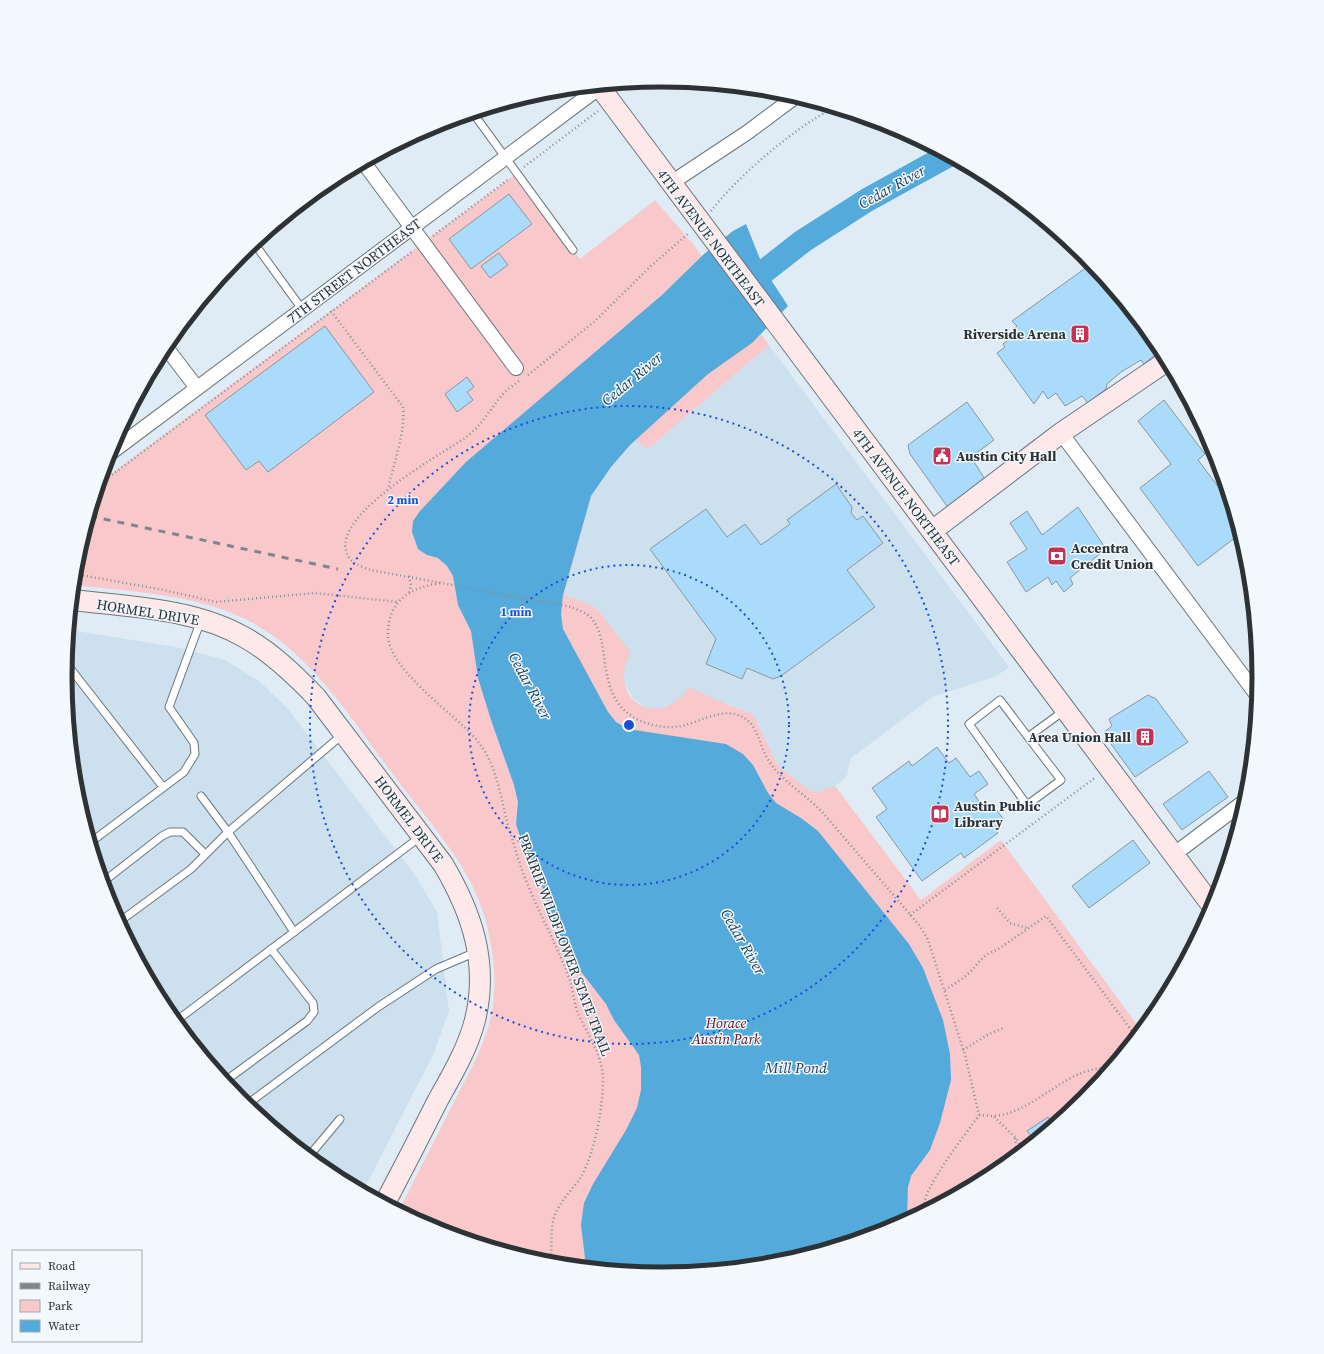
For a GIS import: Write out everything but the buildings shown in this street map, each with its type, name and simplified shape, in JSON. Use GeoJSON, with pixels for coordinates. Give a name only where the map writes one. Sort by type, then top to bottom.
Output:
{"type":"FeatureCollection","features":[{"type":"Feature","properties":{"kind":"street","name":"7TH STREET NORTHEAST"},"geometry":{"type":"LineString","coordinates":[[119,446],[506,157],[603,92]]}},
{"type":"Feature","properties":{"kind":"street","name":"4TH AVENUE NORTHEAST"},"geometry":{"type":"LineString","coordinates":[[603,92],[788,342],[932,531],[1208,900]]}},
{"type":"Feature","properties":{"kind":"street"},"geometry":{"type":"LineString","coordinates":[[671,183],[748,132],[789,101]]}},
{"type":"Feature","properties":{"kind":"street"},"geometry":{"type":"LineString","coordinates":[[366,166],[516,368]]}},
{"type":"Feature","properties":{"kind":"street"},"geometry":{"type":"LineString","coordinates":[[169,352],[197,388]]}},
{"type":"Feature","properties":{"kind":"street"},"geometry":{"type":"LineString","coordinates":[[932,531],[1061,433],[1162,364]]}},
{"type":"Feature","properties":{"kind":"street"},"geometry":{"type":"LineString","coordinates":[[1061,433],[1252,688]]}},
{"type":"Feature","properties":{"kind":"street","name":"HORMEL DRIVE"},"geometry":{"type":"LineString","coordinates":[[77,601],[151,610],[201,620],[244,637],[279,661],[316,697],[443,864],[456,887],[469,914],[478,952],[479,993],[475,1020],[466,1044],[387,1199]]}},
{"type":"Feature","properties":{"kind":"street"},"geometry":{"type":"LineString","coordinates":[[1173,855],[1238,807]]}},
{"type":"Feature","properties":{"kind":"lane"},"geometry":{"type":"LineString","coordinates":[[476,117],[573,250]]}},
{"type":"Feature","properties":{"kind":"lane"},"geometry":{"type":"LineString","coordinates":[[257,248],[302,309]]}},
{"type":"Feature","properties":{"kind":"lane"},"geometry":{"type":"LineString","coordinates":[[95,839],[184,772],[195,754],[194,743],[169,707],[201,620]]}},
{"type":"Feature","properties":{"kind":"lane"},"geometry":{"type":"LineString","coordinates":[[72,672],[163,787]]}},
{"type":"Feature","properties":{"kind":"lane"},"geometry":{"type":"LineString","coordinates":[[1000,700],[1028,737],[1061,780],[1027,805],[969,724],[1000,700]]}},
{"type":"Feature","properties":{"kind":"lane"},"geometry":{"type":"LineString","coordinates":[[1028,737],[1065,710]]}},
{"type":"Feature","properties":{"kind":"lane"},"geometry":{"type":"LineString","coordinates":[[124,918],[190,868],[228,832],[344,733]]}},
{"type":"Feature","properties":{"kind":"lane"},"geometry":{"type":"LineString","coordinates":[[201,796],[228,832],[294,932]]}},
{"type":"Feature","properties":{"kind":"lane"},"geometry":{"type":"LineString","coordinates":[[107,879],[162,836],[170,832],[183,832],[205,854]]}},
{"type":"Feature","properties":{"kind":"lane"},"geometry":{"type":"LineString","coordinates":[[180,1018],[422,836]]}},
{"type":"Feature","properties":{"kind":"lane"},"geometry":{"type":"LineString","coordinates":[[229,1078],[307,1020],[314,1012],[313,1003],[271,949]]}},
{"type":"Feature","properties":{"kind":"lane"},"geometry":{"type":"LineString","coordinates":[[251,1100],[378,1007],[436,969],[478,952]]}},
{"type":"Feature","properties":{"kind":"lane"},"geometry":{"type":"LineString","coordinates":[[312,1152],[340,1119]]}},
{"type":"Feature","properties":{"kind":"path"},"geometry":{"type":"LineString","coordinates":[[105,482],[109,477],[517,173],[603,92]]}},
{"type":"Feature","properties":{"kind":"path"},"geometry":{"type":"LineString","coordinates":[[829,111],[767,155],[722,196],[702,225],[651,266],[596,321],[505,392],[480,425],[466,438],[422,464],[388,489],[353,524],[349,530],[345,543],[348,555],[353,562],[371,570],[443,582],[571,607],[592,618],[599,632],[608,682],[623,709],[636,719],[652,726],[683,726],[726,713],[737,714],[747,719],[754,726],[768,760],[776,771],[810,799],[824,813],[910,915],[928,940],[964,1050],[979,1115],[927,1191],[923,1206]]}},
{"type":"Feature","properties":{"kind":"path"},"geometry":{"type":"LineString","coordinates":[[332,311],[403,407],[404,414],[399,442],[388,489]]}},
{"type":"Feature","properties":{"kind":"path"},"geometry":{"type":"LineString","coordinates":[[81,575],[164,590],[216,602],[315,594],[398,602]]}},
{"type":"Feature","properties":{"kind":"path"},"geometry":{"type":"LineString","coordinates":[[409,576],[411,586],[409,592]]}},
{"type":"Feature","properties":{"kind":"path"},"geometry":{"type":"LineString","coordinates":[[409,592],[424,586],[443,582]]}},
{"type":"Feature","properties":{"kind":"path","name":"PRAIRIE WILDFLOWER STATE TRAIL"},"geometry":{"type":"LineString","coordinates":[[409,592],[398,602],[390,618],[388,635],[390,644],[405,671],[476,739],[489,758],[496,777],[509,828],[527,884],[569,977],[577,1011],[597,1052],[603,1077],[601,1102],[592,1154],[580,1178],[556,1213],[552,1230],[550,1257]]}},
{"type":"Feature","properties":{"kind":"path"},"geometry":{"type":"LineString","coordinates":[[910,915],[1108,768]]}},
{"type":"Feature","properties":{"kind":"path"},"geometry":{"type":"LineString","coordinates":[[997,908],[1010,923],[1028,929]]}},
{"type":"Feature","properties":{"kind":"path"},"geometry":{"type":"LineString","coordinates":[[945,990],[969,973],[980,959],[997,950],[1046,916],[1132,1031]]}},
{"type":"Feature","properties":{"kind":"path"},"geometry":{"type":"LineString","coordinates":[[964,1050],[989,1034],[1003,1028]]}},
{"type":"Feature","properties":{"kind":"path"},"geometry":{"type":"LineString","coordinates":[[979,1115],[994,1116],[1018,1109],[1052,1089],[1082,1074],[1104,1068]]}},
{"type":"Feature","properties":{"kind":"path"},"geometry":{"type":"LineString","coordinates":[[994,1116],[1015,1137],[1021,1145]]}},
{"type":"Feature","properties":{"kind":"path"},"geometry":{"type":"LineString","coordinates":[[1015,1137],[1016,1149]]}},
{"type":"Feature","properties":{"kind":"shaded area"},"geometry":{"type":"Polygon","coordinates":[[[769,345],[1009,667],[997,676],[932,697],[850,759],[847,776],[842,781],[829,790],[819,792],[811,791],[784,771],[776,762],[770,752],[758,723],[748,712],[728,705],[683,696],[670,706],[659,710],[649,709],[640,704],[633,698],[624,682],[623,671],[626,661],[563,595],[591,496],[611,467],[635,440],[648,449],[769,345]]]}},
{"type":"Feature","properties":{"kind":"shaded area"},"geometry":{"type":"Polygon","coordinates":[[[74,631],[176,647],[225,660],[259,681],[287,708],[415,875],[437,912],[449,1011],[433,1055],[365,1187],[334,1168],[273,1121],[218,1066],[171,1005],[151,972],[117,903],[103,867],[83,792],[77,754],[73,716],[72,677],[74,631]]]}},
{"type":"Feature","properties":{"kind":"green space","name":"Horace Austin Park"},"geometry":{"type":"Polygon","coordinates":[[[517,173],[580,259],[655,200],[693,244],[769,345],[648,449],[635,440],[611,467],[591,496],[564,595],[589,604],[598,610],[631,653],[625,668],[624,682],[629,694],[638,703],[649,708],[662,708],[676,701],[689,687],[728,705],[748,712],[754,716],[776,762],[784,771],[811,791],[819,792],[835,786],[921,900],[1001,840],[1138,1026],[1106,1066],[1051,1121],[990,1168],[923,1206],[888,1222],[852,1236],[815,1247],[777,1256],[701,1266],[623,1266],[547,1256],[509,1247],[472,1236],[401,1206],[475,1061],[489,1026],[494,992],[493,957],[489,934],[476,894],[457,859],[446,843],[332,693],[295,653],[274,636],[251,622],[209,605],[142,592],[79,586],[92,524],[107,477],[517,173]]]}},
{"type":"Feature","properties":{"kind":"water","name":"Mill Pond"},"geometry":{"type":"Polygon","coordinates":[[[746,224],[764,269],[788,306],[752,343],[708,374],[630,445],[611,467],[591,496],[563,595],[561,614],[563,629],[608,712],[616,722],[628,729],[726,744],[743,754],[753,765],[768,793],[776,803],[801,818],[818,831],[909,944],[923,968],[943,1020],[950,1054],[951,1080],[940,1123],[930,1150],[911,1176],[908,1187],[907,1213],[852,1236],[815,1247],[777,1256],[739,1262],[701,1266],[662,1267],[623,1266],[586,1262],[581,1225],[584,1203],[593,1184],[626,1130],[637,1108],[641,1090],[641,1067],[639,1055],[614,1020],[606,1004],[572,960],[557,930],[536,868],[522,843],[516,824],[518,802],[514,785],[478,678],[471,631],[458,605],[453,576],[447,566],[438,558],[427,555],[418,549],[412,532],[413,521],[420,511],[466,462],[662,295],[704,254],[733,231],[746,224]]]}},
{"type":"Feature","properties":{"kind":"waterway","name":"Cedar River"},"geometry":{"type":"LineString","coordinates":[[739,291],[803,241],[867,200],[943,158]]}},
{"type":"Feature","properties":{"kind":"railway"},"geometry":{"type":"LineString","coordinates":[[94,517],[338,569]]}},
{"type":"Feature","properties":{"kind":"place","name":"Riverside Arena"},"geometry":{"type":"Point","coordinates":[1080,334]}},
{"type":"Feature","properties":{"kind":"place","name":"Austin City Hall"},"geometry":{"type":"Point","coordinates":[942,456]}},
{"type":"Feature","properties":{"kind":"place","name":"Accentra Credit Union"},"geometry":{"type":"Point","coordinates":[1057,556]}},
{"type":"Feature","properties":{"kind":"place","name":"Area Union Hall"},"geometry":{"type":"Point","coordinates":[1145,737]}},
{"type":"Feature","properties":{"kind":"place","name":"Austin Public Library"},"geometry":{"type":"Point","coordinates":[940,814]}}]}
